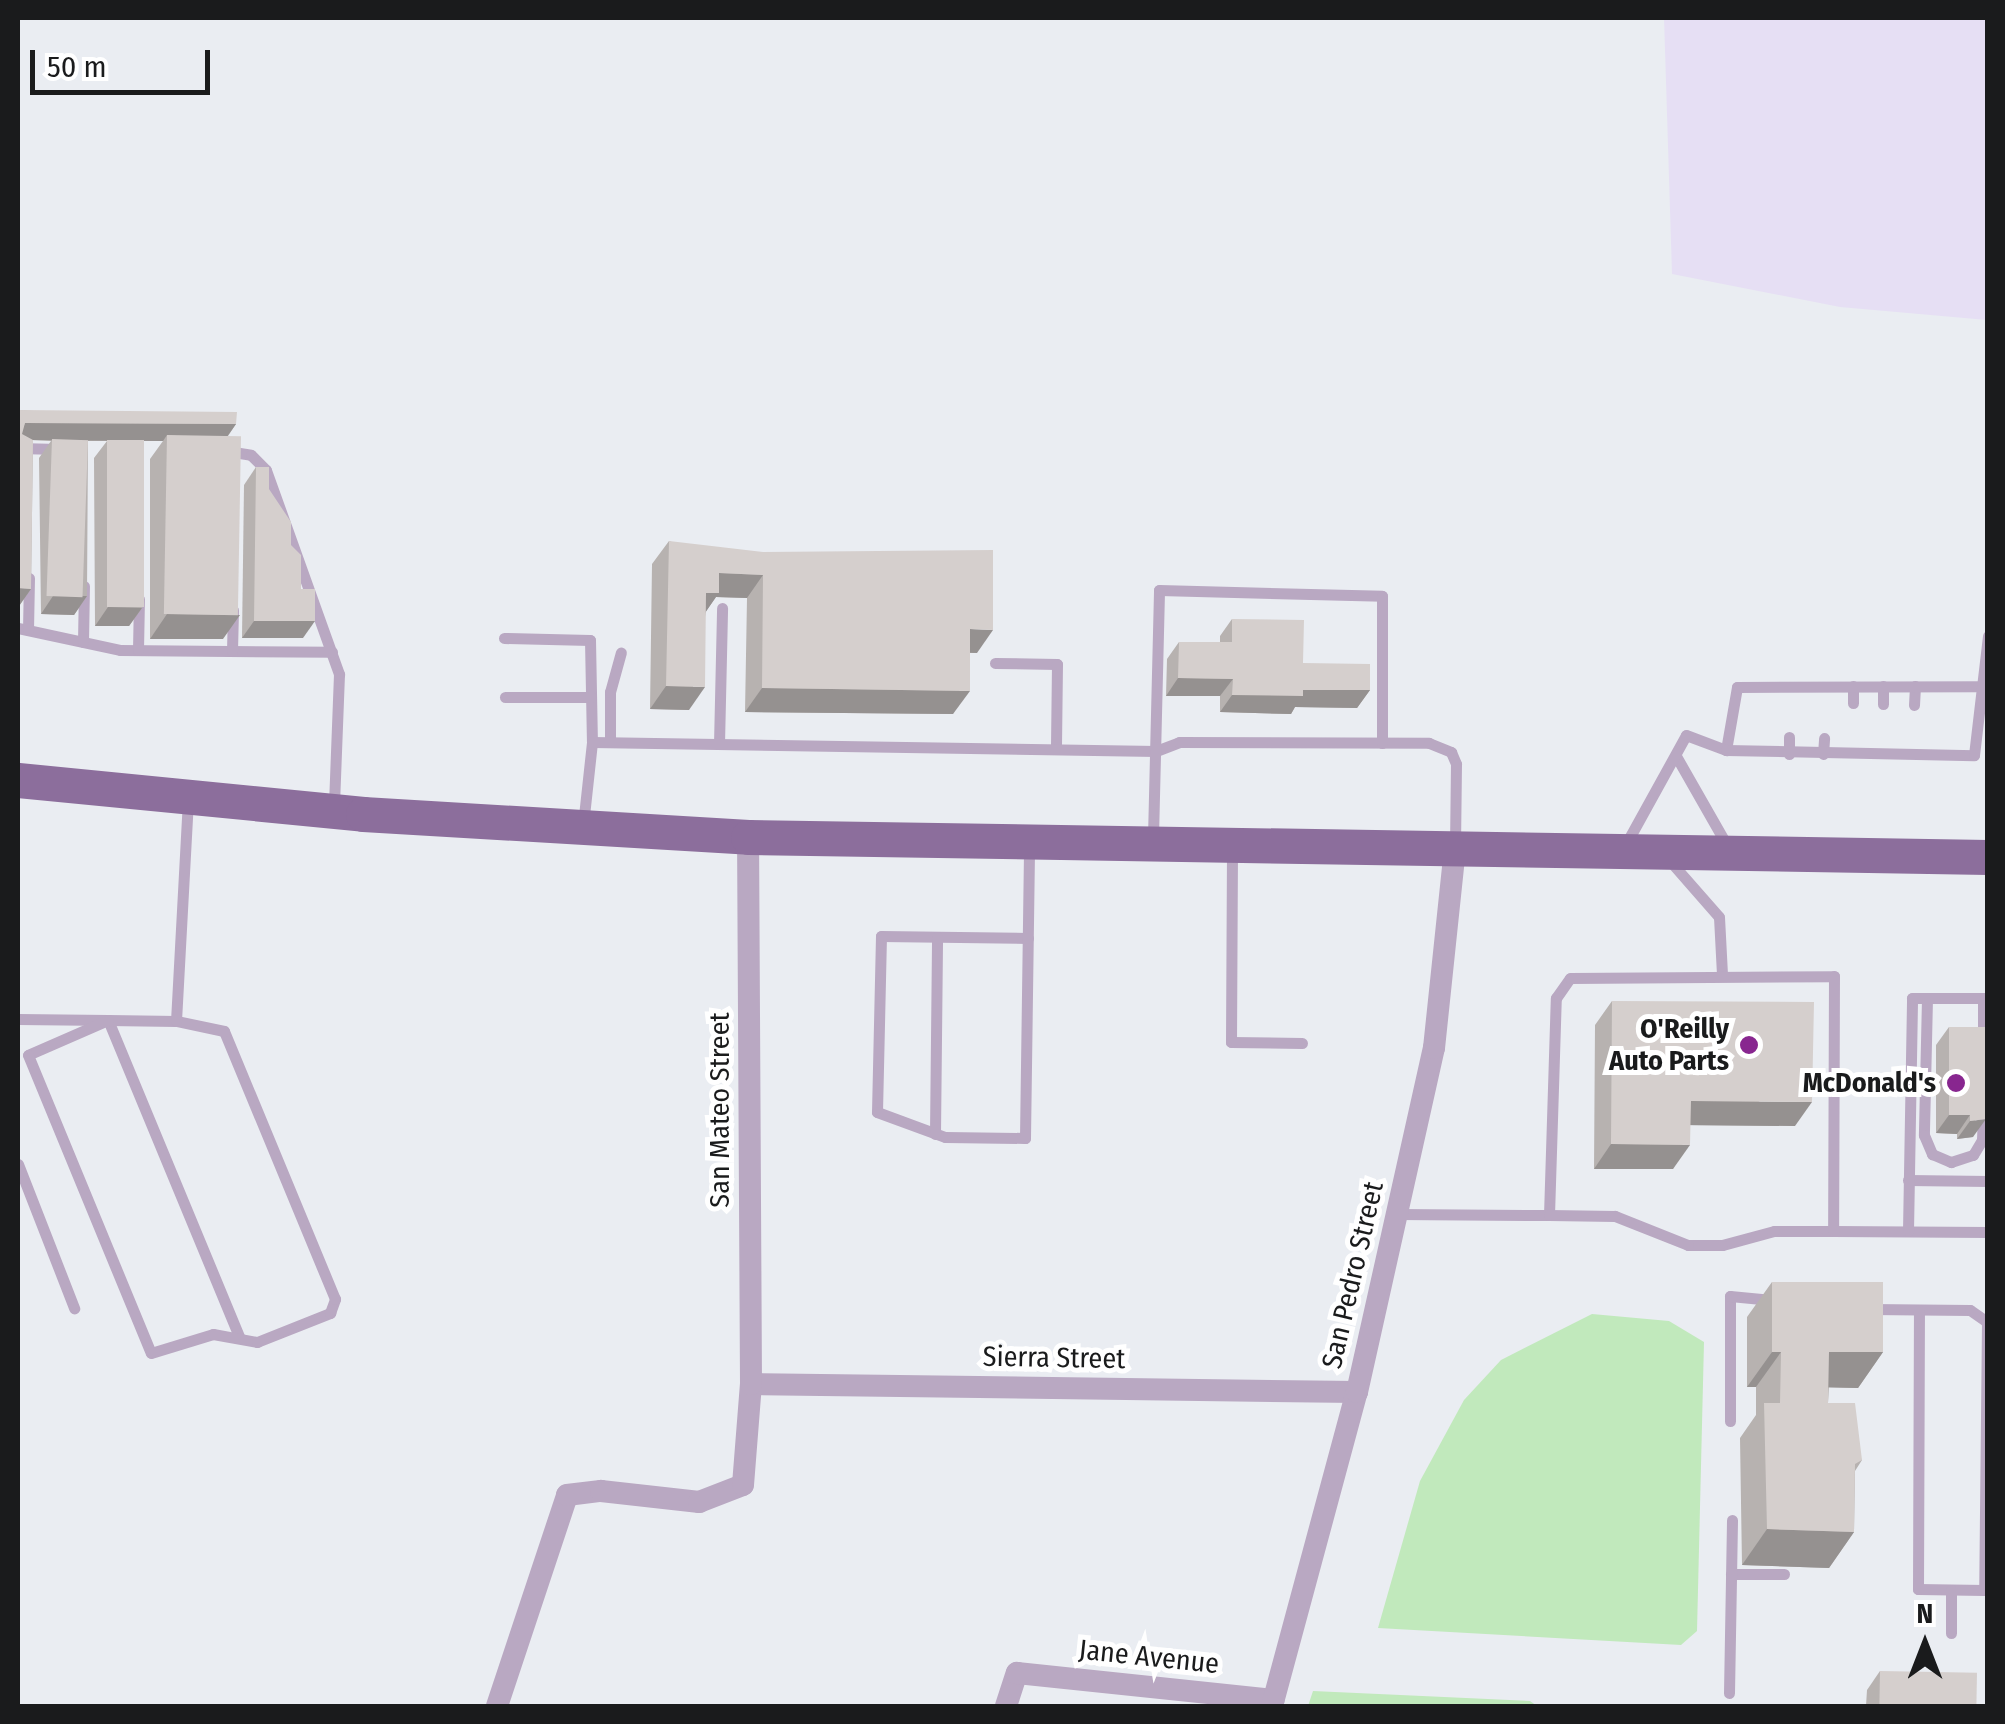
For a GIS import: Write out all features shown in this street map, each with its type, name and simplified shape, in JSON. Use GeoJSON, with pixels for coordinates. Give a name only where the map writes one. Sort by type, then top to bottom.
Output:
{"type":"FeatureCollection","features":[{"type":"Feature","properties":{"kind":"main road"},"geometry":{"type":"LineString","coordinates":[[18,780],[333,812],[748,837],[1988,858]]}},
{"type":"Feature","properties":{"kind":"street","name":"San Mateo Street"},"geometry":{"type":"LineString","coordinates":[[497,1706],[567,1495],[601,1491],[699,1502],[743,1485],[751,1384],[748,837]]}},
{"type":"Feature","properties":{"kind":"street","name":"San Pedro Street"},"geometry":{"type":"LineString","coordinates":[[1273,1703],[1357,1392],[1434,1048],[1455,849]]}},
{"type":"Feature","properties":{"kind":"street","name":"Sierra Street"},"geometry":{"type":"LineString","coordinates":[[751,1384],[1357,1392]]}},
{"type":"Feature","properties":{"kind":"street","name":"Jane Avenue"},"geometry":{"type":"LineString","coordinates":[[1006,1706],[1017,1673],[1273,1703]]}},
{"type":"Feature","properties":{"kind":"lane"},"geometry":{"type":"LineString","coordinates":[[30,467],[24,448],[67,449]]}},
{"type":"Feature","properties":{"kind":"lane"},"geometry":{"type":"LineString","coordinates":[[216,451],[234,451],[266,470],[332,652],[340,704],[333,812]]}},
{"type":"Feature","properties":{"kind":"lane"},"geometry":{"type":"LineString","coordinates":[[234,451],[234,470]]}},
{"type":"Feature","properties":{"kind":"lane"},"geometry":{"type":"LineString","coordinates":[[29,558],[23,629],[138,650],[332,652]]}},
{"type":"Feature","properties":{"kind":"lane"},"geometry":{"type":"LineString","coordinates":[[83,642],[84,565]]}},
{"type":"Feature","properties":{"kind":"lane"},"geometry":{"type":"LineString","coordinates":[[138,650],[139,577]]}},
{"type":"Feature","properties":{"kind":"lane"},"geometry":{"type":"LineString","coordinates":[[1153,845],[1160,590],[1382,596],[1382,743]]}},
{"type":"Feature","properties":{"kind":"lane"},"geometry":{"type":"LineString","coordinates":[[232,651],[233,597]]}},
{"type":"Feature","properties":{"kind":"lane"},"geometry":{"type":"LineString","coordinates":[[719,744],[722,608]]}},
{"type":"Feature","properties":{"kind":"lane"},"geometry":{"type":"LineString","coordinates":[[1619,850],[1686,735],[1726,750],[1974,755],[1988,636]]}},
{"type":"Feature","properties":{"kind":"lane"},"geometry":{"type":"LineString","coordinates":[[504,638],[590,640],[592,742],[582,829]]}},
{"type":"Feature","properties":{"kind":"lane"},"geometry":{"type":"LineString","coordinates":[[610,742],[610,692],[621,652]]}},
{"type":"Feature","properties":{"kind":"lane"},"geometry":{"type":"LineString","coordinates":[[996,663],[1056,664],[1056,749]]}},
{"type":"Feature","properties":{"kind":"lane"},"geometry":{"type":"LineString","coordinates":[[1853,686],[1853,703]]}},
{"type":"Feature","properties":{"kind":"lane"},"geometry":{"type":"LineString","coordinates":[[1883,686],[1883,704]]}},
{"type":"Feature","properties":{"kind":"lane"},"geometry":{"type":"LineString","coordinates":[[1914,705],[1915,686]]}},
{"type":"Feature","properties":{"kind":"lane"},"geometry":{"type":"LineString","coordinates":[[1726,750],[1737,687],[1982,686]]}},
{"type":"Feature","properties":{"kind":"lane"},"geometry":{"type":"LineString","coordinates":[[1790,687],[1790,702]]}},
{"type":"Feature","properties":{"kind":"lane"},"geometry":{"type":"LineString","coordinates":[[1826,702],[1828,687]]}},
{"type":"Feature","properties":{"kind":"lane"},"geometry":{"type":"LineString","coordinates":[[505,697],[591,697]]}},
{"type":"Feature","properties":{"kind":"lane"},"geometry":{"type":"LineString","coordinates":[[1789,737],[1789,754]]}},
{"type":"Feature","properties":{"kind":"lane"},"geometry":{"type":"LineString","coordinates":[[1823,754],[1824,738]]}},
{"type":"Feature","properties":{"kind":"lane"},"geometry":{"type":"LineString","coordinates":[[1851,754],[1852,738]]}},
{"type":"Feature","properties":{"kind":"lane"},"geometry":{"type":"LineString","coordinates":[[1883,738],[1883,754]]}},
{"type":"Feature","properties":{"kind":"lane"},"geometry":{"type":"LineString","coordinates":[[1910,754],[1912,740]]}},
{"type":"Feature","properties":{"kind":"lane"},"geometry":{"type":"LineString","coordinates":[[592,742],[1156,751],[1179,742],[1429,743],[1451,752],[1455,849]]}},
{"type":"Feature","properties":{"kind":"lane"},"geometry":{"type":"LineString","coordinates":[[1676,756],[1732,853]]}},
{"type":"Feature","properties":{"kind":"lane"},"geometry":{"type":"LineString","coordinates":[[176,1021],[188,798]]}},
{"type":"Feature","properties":{"kind":"lane"},"geometry":{"type":"LineString","coordinates":[[1028,938],[881,936],[877,1112],[935,1134],[1025,1138],[1030,842]]}},
{"type":"Feature","properties":{"kind":"lane"},"geometry":{"type":"LineString","coordinates":[[1232,846],[1231,1042],[1302,1043]]}},
{"type":"Feature","properties":{"kind":"lane"},"geometry":{"type":"LineString","coordinates":[[1660,851],[1719,917],[1722,975]]}},
{"type":"Feature","properties":{"kind":"lane"},"geometry":{"type":"LineString","coordinates":[[935,1134],[937,937]]}},
{"type":"Feature","properties":{"kind":"lane"},"geometry":{"type":"LineString","coordinates":[[1549,1215],[1561,986],[1582,974],[1834,976],[1834,1231]]}},
{"type":"Feature","properties":{"kind":"lane"},"geometry":{"type":"LineString","coordinates":[[1908,1231],[1912,998],[1985,998],[1983,1052]]}},
{"type":"Feature","properties":{"kind":"lane"},"geometry":{"type":"LineString","coordinates":[[1927,998],[1924,1135],[1940,1160],[1962,1161],[1979,1148],[1982,1087]]}},
{"type":"Feature","properties":{"kind":"lane"},"geometry":{"type":"LineString","coordinates":[[18,1018],[176,1021],[224,1031],[335,1299],[330,1313],[256,1342],[213,1334],[151,1353],[143,1346],[28,1055],[108,1020]]}},
{"type":"Feature","properties":{"kind":"lane"},"geometry":{"type":"LineString","coordinates":[[108,1020],[240,1338]]}},
{"type":"Feature","properties":{"kind":"lane"},"geometry":{"type":"LineString","coordinates":[[18,1164],[74,1308]]}},
{"type":"Feature","properties":{"kind":"lane"},"geometry":{"type":"LineString","coordinates":[[1908,1180],[1988,1181]]}},
{"type":"Feature","properties":{"kind":"lane"},"geometry":{"type":"LineString","coordinates":[[1397,1214],[1615,1216],[1688,1245],[1722,1245],[1774,1231],[1988,1232]]}},
{"type":"Feature","properties":{"kind":"lane"},"geometry":{"type":"LineString","coordinates":[[1730,1421],[1730,1296],[1788,1302]]}},
{"type":"Feature","properties":{"kind":"lane"},"geometry":{"type":"LineString","coordinates":[[1845,1307],[1970,1310],[1988,1322],[1984,1590],[1918,1589],[1919,1310]]}},
{"type":"Feature","properties":{"kind":"lane"},"geometry":{"type":"LineString","coordinates":[[1730,1693],[1732,1520]]}},
{"type":"Feature","properties":{"kind":"lane"},"geometry":{"type":"LineString","coordinates":[[1731,1574],[1784,1574]]}},
{"type":"Feature","properties":{"kind":"lane"},"geometry":{"type":"LineString","coordinates":[[1951,1590],[1951,1633]]}},
{"type":"Feature","properties":{"kind":"shaded area"},"geometry":{"type":"Polygon","coordinates":[[[1664,18],[1987,18],[1987,320],[1840,307],[1672,274],[1664,18]]]}},
{"type":"Feature","properties":{"kind":"green space"},"geometry":{"type":"Polygon","coordinates":[[[1592,1314],[1669,1321],[1704,1342],[1697,1631],[1681,1645],[1378,1628],[1420,1481],[1464,1400],[1501,1360],[1592,1314]]]}},
{"type":"Feature","properties":{"kind":"green space"},"geometry":{"type":"Polygon","coordinates":[[[1313,1691],[1530,1701],[1537,1706],[1308,1706],[1313,1691]]]}},
{"type":"Feature","properties":{"kind":"building"},"geometry":{"type":"Polygon","coordinates":[[[18,410],[237,412],[236,424],[25,423],[22,434],[33,440],[31,589],[18,588],[18,410]]]}},
{"type":"Feature","properties":{"kind":"building"},"geometry":{"type":"Polygon","coordinates":[[[167,435],[241,436],[238,615],[164,614],[167,435]]]}},
{"type":"Feature","properties":{"kind":"building"},"geometry":{"type":"Polygon","coordinates":[[[52,439],[88,440],[82,597],[47,596],[52,439]]]}},
{"type":"Feature","properties":{"kind":"building"},"geometry":{"type":"Polygon","coordinates":[[[107,440],[144,440],[144,607],[107,607],[107,440]]]}},
{"type":"Feature","properties":{"kind":"building"},"geometry":{"type":"Polygon","coordinates":[[[256,467],[269,467],[269,489],[291,522],[291,545],[301,555],[301,589],[315,589],[315,621],[254,621],[256,467]]]}},
{"type":"Feature","properties":{"kind":"building"},"geometry":{"type":"Polygon","coordinates":[[[669,541],[763,552],[993,550],[993,630],[970,629],[970,691],[762,688],[763,575],[719,573],[719,593],[706,593],[705,687],[666,686],[669,541]]]}},
{"type":"Feature","properties":{"kind":"building"},"geometry":{"type":"Polygon","coordinates":[[[1232,619],[1304,620],[1303,663],[1370,664],[1370,690],[1303,690],[1303,696],[1232,695],[1233,679],[1178,678],[1179,642],[1232,642],[1232,619]]]}},
{"type":"Feature","properties":{"kind":"building"},"geometry":{"type":"Polygon","coordinates":[[[1612,1001],[1814,1002],[1812,1102],[1691,1101],[1690,1145],[1611,1144],[1612,1001]]]}},
{"type":"Feature","properties":{"kind":"building"},"geometry":{"type":"Polygon","coordinates":[[[1949,1027],[1986,1027],[1986,1119],[1970,1121],[1970,1115],[1949,1115],[1949,1027]]]}},
{"type":"Feature","properties":{"kind":"building"},"geometry":{"type":"Polygon","coordinates":[[[1772,1282],[1883,1282],[1883,1352],[1829,1352],[1828,1403],[1855,1403],[1862,1460],[1855,1464],[1854,1532],[1767,1529],[1764,1403],[1780,1403],[1781,1352],[1772,1352],[1772,1282]]]}},
{"type":"Feature","properties":{"kind":"building"},"geometry":{"type":"Polygon","coordinates":[[[1880,1671],[1977,1673],[1976,1706],[1879,1706],[1880,1671]]]}},
{"type":"Feature","properties":{"kind":"place","name":"O'Reilly Auto Parts"},"geometry":{"type":"Point","coordinates":[1749,1045]}},
{"type":"Feature","properties":{"kind":"place","name":"McDonald's"},"geometry":{"type":"Point","coordinates":[1956,1083]}}]}
